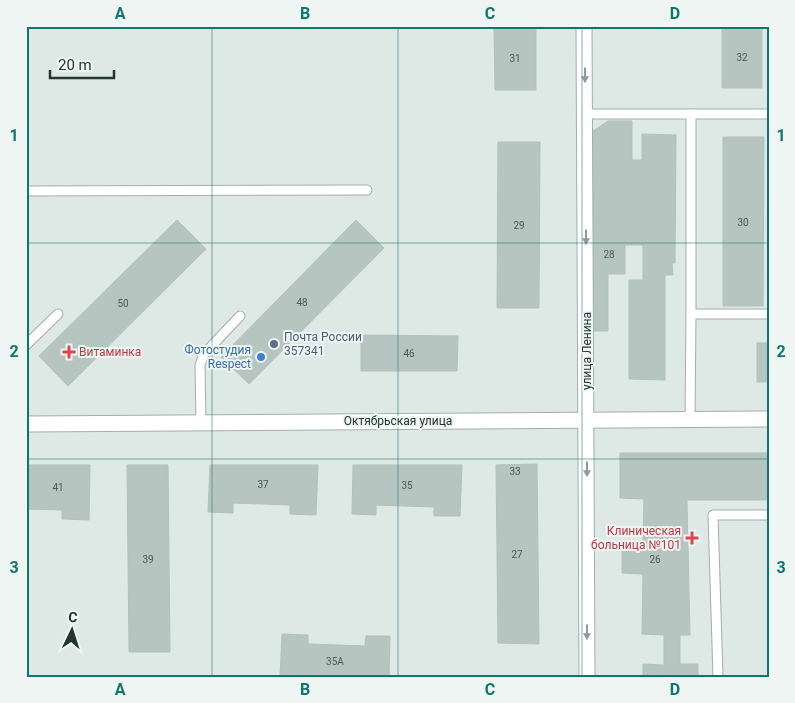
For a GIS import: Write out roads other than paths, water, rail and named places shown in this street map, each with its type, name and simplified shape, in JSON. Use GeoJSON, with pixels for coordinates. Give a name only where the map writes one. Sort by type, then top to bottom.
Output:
{"type":"FeatureCollection","features":[{"type":"Feature","properties":{"kind":"street","name":"улица Ленина"},"geometry":{"type":"LineString","coordinates":[[584,26],[587,677]]}},
{"type":"Feature","properties":{"kind":"street","name":"Октябрьская улица"},"geometry":{"type":"LineString","coordinates":[[26,424],[769,419]]}},
{"type":"Feature","properties":{"kind":"lane"},"geometry":{"type":"LineString","coordinates":[[585,114],[769,114]]}},
{"type":"Feature","properties":{"kind":"lane"},"geometry":{"type":"LineString","coordinates":[[690,419],[691,114]]}},
{"type":"Feature","properties":{"kind":"lane"},"geometry":{"type":"LineString","coordinates":[[26,191],[367,190]]}},
{"type":"Feature","properties":{"kind":"lane"},"geometry":{"type":"LineString","coordinates":[[26,345],[58,314]]}},
{"type":"Feature","properties":{"kind":"lane"},"geometry":{"type":"LineString","coordinates":[[691,314],[769,314]]}},
{"type":"Feature","properties":{"kind":"lane"},"geometry":{"type":"LineString","coordinates":[[201,423],[200,365],[204,354],[240,316]]}},
{"type":"Feature","properties":{"kind":"lane"},"geometry":{"type":"LineString","coordinates":[[718,677],[713,516],[769,515]]}},
{"type":"Feature","properties":{"kind":"place","name":"Почта России 357341"},"geometry":{"type":"Point","coordinates":[274,344]}},
{"type":"Feature","properties":{"kind":"place","name":"Витаминка"},"geometry":{"type":"Point","coordinates":[69,352]}},
{"type":"Feature","properties":{"kind":"place","name":"Фотостудия Respect"},"geometry":{"type":"Point","coordinates":[261,357]}},
{"type":"Feature","properties":{"kind":"place","name":"Клиническая больница №101"},"geometry":{"type":"Point","coordinates":[692,538]}}]}
